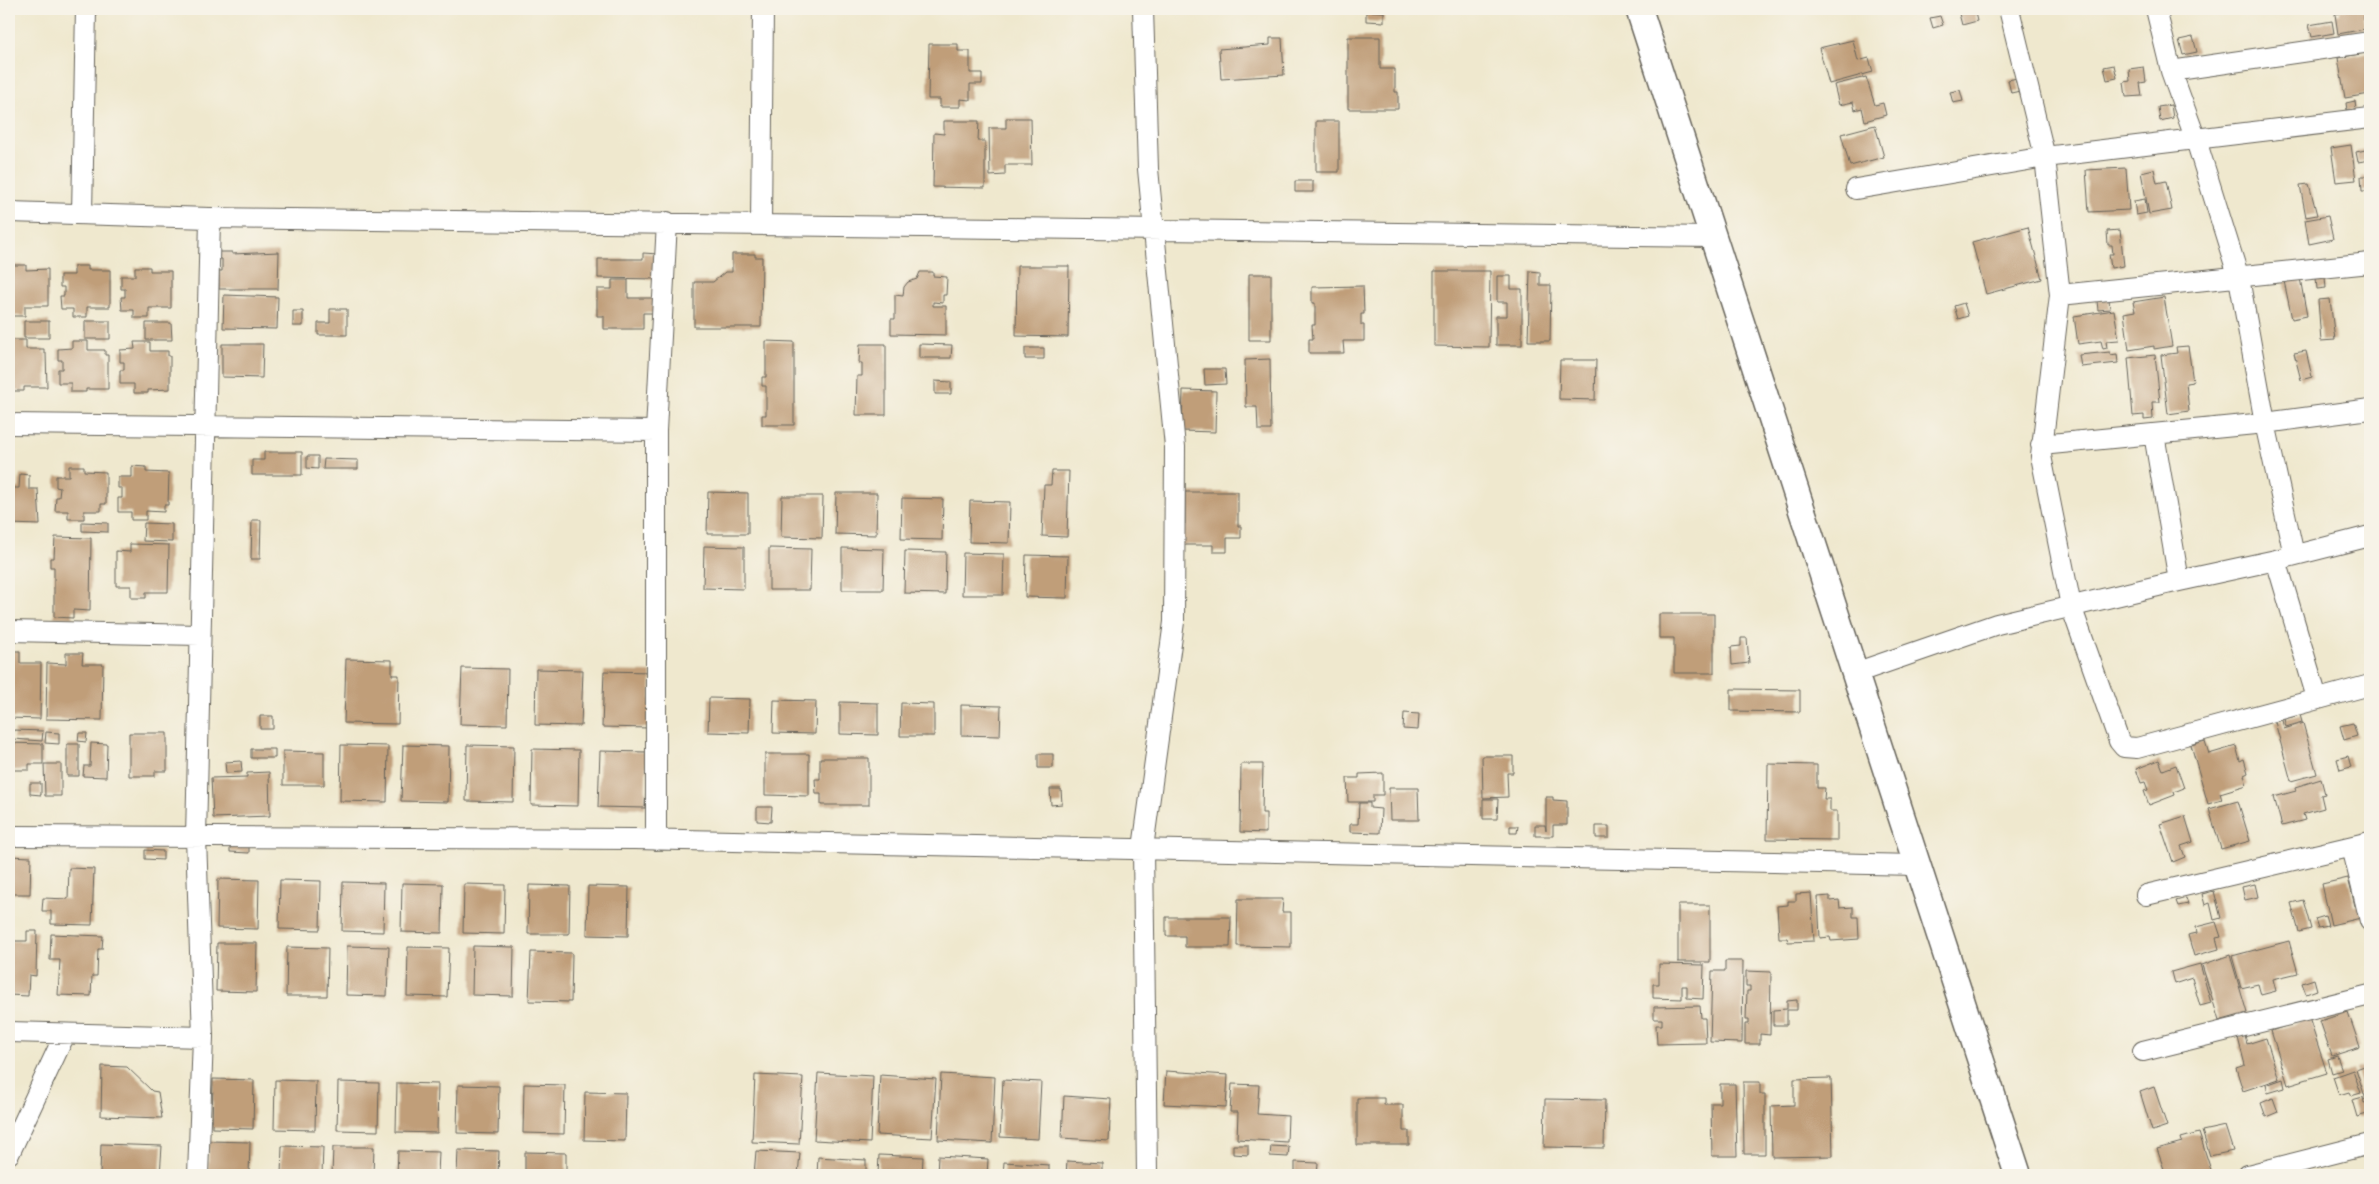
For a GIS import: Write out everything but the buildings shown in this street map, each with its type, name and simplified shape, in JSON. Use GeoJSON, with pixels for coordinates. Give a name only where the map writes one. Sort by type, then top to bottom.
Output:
{"type":"FeatureCollection","features":[{"type":"Feature","properties":{"kind":"street"},"geometry":{"type":"LineString","coordinates":[[82,213],[86,9]]}},
{"type":"Feature","properties":{"kind":"street"},"geometry":{"type":"LineString","coordinates":[[761,223],[763,9]]}},
{"type":"Feature","properties":{"kind":"street"},"geometry":{"type":"LineString","coordinates":[[1143,9],[1148,169],[1175,446],[1174,622],[1142,848],[1147,1175]]}},
{"type":"Feature","properties":{"kind":"street"},"geometry":{"type":"LineString","coordinates":[[1639,9],[2018,1175]]}},
{"type":"Feature","properties":{"kind":"street"},"geometry":{"type":"LineString","coordinates":[[2009,9],[2045,157],[2060,295],[2050,395],[2041,456],[2071,606],[2119,741],[2124,747],[2137,748],[2370,685]]}},
{"type":"Feature","properties":{"kind":"street"},"geometry":{"type":"LineString","coordinates":[[2156,9],[2171,71],[2196,140],[2239,278],[2265,423],[2285,558],[2317,698]]}},
{"type":"Feature","properties":{"kind":"street"},"geometry":{"type":"LineString","coordinates":[[2171,71],[2370,42]]}},
{"type":"Feature","properties":{"kind":"street"},"geometry":{"type":"LineString","coordinates":[[1856,189],[2045,157],[2370,118]]}},
{"type":"Feature","properties":{"kind":"street"},"geometry":{"type":"LineString","coordinates":[[9,212],[210,218],[761,223],[1713,237]]}},
{"type":"Feature","properties":{"kind":"street"},"geometry":{"type":"LineString","coordinates":[[198,1175],[203,1037],[196,838],[210,218]]}},
{"type":"Feature","properties":{"kind":"street"},"geometry":{"type":"LineString","coordinates":[[656,840],[656,431],[668,222]]}},
{"type":"Feature","properties":{"kind":"street"},"geometry":{"type":"LineString","coordinates":[[2060,295],[2370,263]]}},
{"type":"Feature","properties":{"kind":"street"},"geometry":{"type":"LineString","coordinates":[[2041,446],[2265,423],[2370,409]]}},
{"type":"Feature","properties":{"kind":"street"},"geometry":{"type":"LineString","coordinates":[[9,424],[656,431]]}},
{"type":"Feature","properties":{"kind":"street"},"geometry":{"type":"LineString","coordinates":[[2154,434],[2179,580]]}},
{"type":"Feature","properties":{"kind":"street"},"geometry":{"type":"LineString","coordinates":[[1855,673],[1997,624],[2179,580],[2285,558],[2370,536]]}},
{"type":"Feature","properties":{"kind":"street"},"geometry":{"type":"LineString","coordinates":[[9,632],[200,635]]}},
{"type":"Feature","properties":{"kind":"street"},"geometry":{"type":"LineString","coordinates":[[9,836],[656,840],[1142,848],[1917,865]]}},
{"type":"Feature","properties":{"kind":"street"},"geometry":{"type":"LineString","coordinates":[[2146,895],[2361,845],[2370,921]]}},
{"type":"Feature","properties":{"kind":"street"},"geometry":{"type":"LineString","coordinates":[[2142,1051],[2370,995]]}},
{"type":"Feature","properties":{"kind":"street"},"geometry":{"type":"LineString","coordinates":[[9,1032],[203,1037]]}},
{"type":"Feature","properties":{"kind":"street"},"geometry":{"type":"LineString","coordinates":[[9,1154],[65,1034]]}},
{"type":"Feature","properties":{"kind":"street"},"geometry":{"type":"LineString","coordinates":[[2261,1173],[2370,1144]]}}]}
